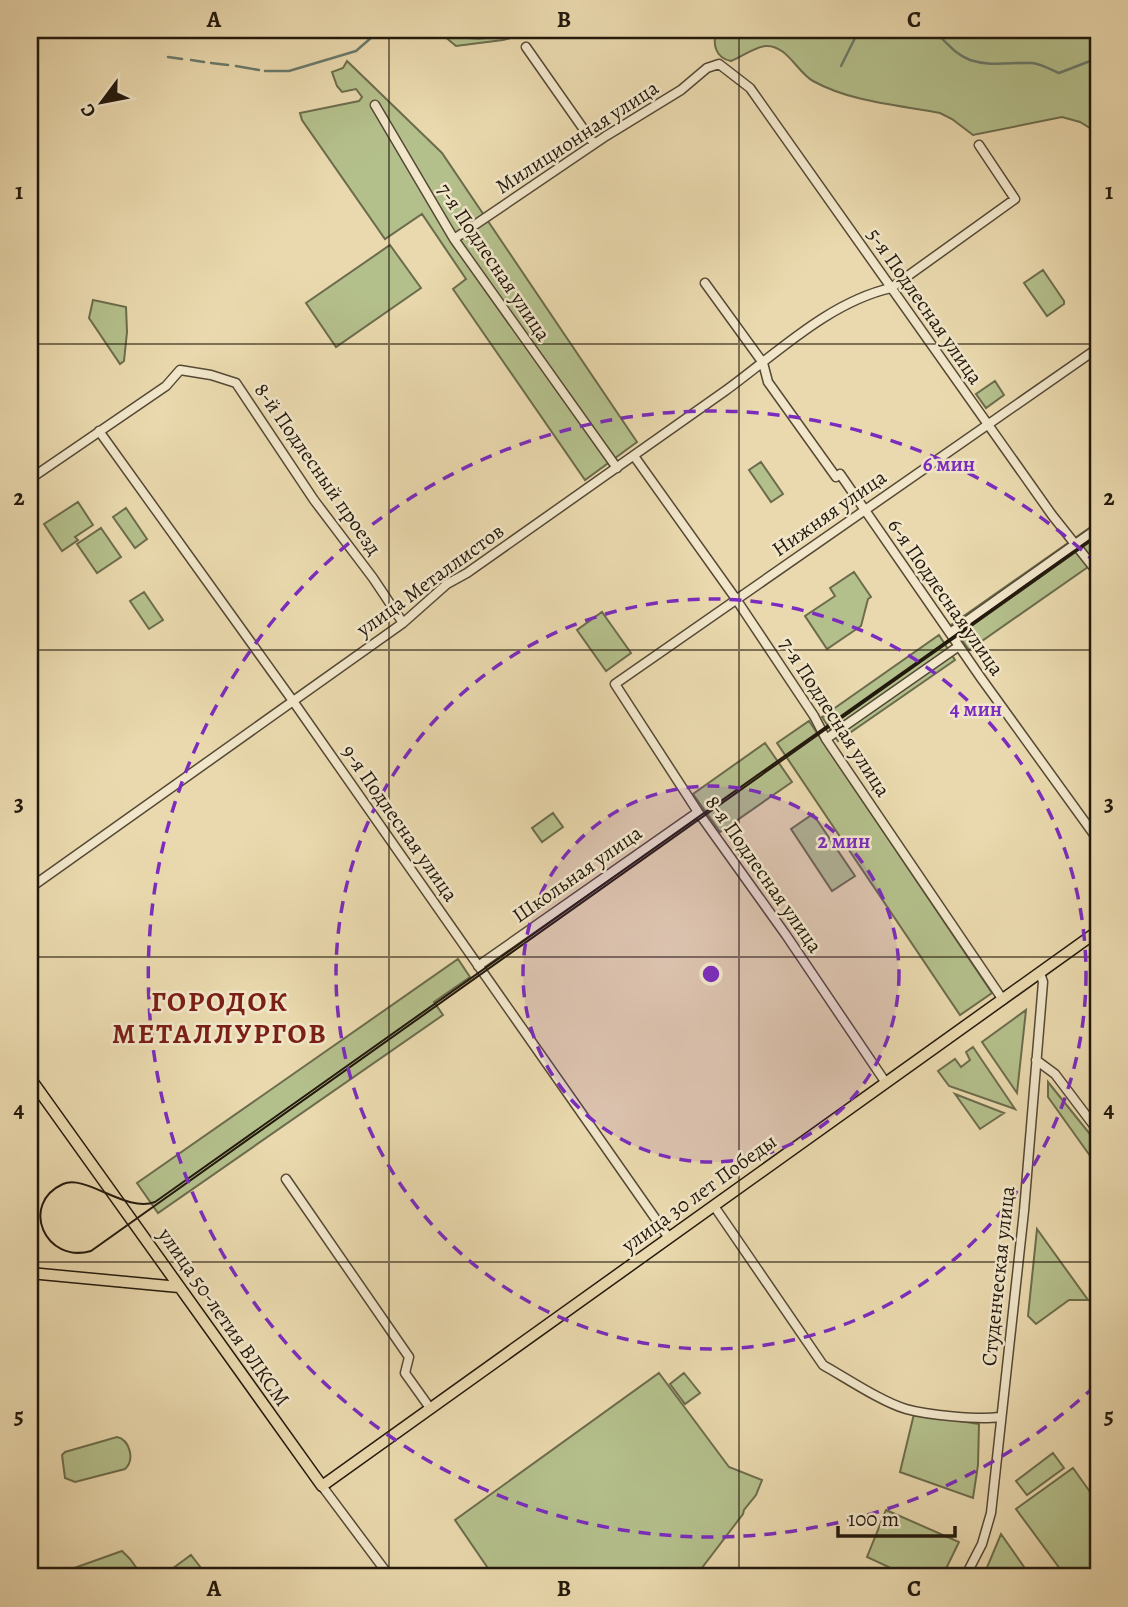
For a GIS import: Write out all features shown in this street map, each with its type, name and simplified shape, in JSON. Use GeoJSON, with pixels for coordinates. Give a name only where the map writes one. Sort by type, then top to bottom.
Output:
{"type":"FeatureCollection","features":[{"type":"Feature","properties":{"kind":"main road","name":"улица 30 лет Победы"},"geometry":{"type":"LineString","coordinates":[[322,1486],[1098,931]]}},
{"type":"Feature","properties":{"kind":"main road","name":"улица 50-летия ВЛКСМ"},"geometry":{"type":"LineString","coordinates":[[30,1078],[322,1486]]}},
{"type":"Feature","properties":{"kind":"main road"},"geometry":{"type":"LineString","coordinates":[[30,1273],[179,1287]]}},
{"type":"Feature","properties":{"kind":"street"},"geometry":{"type":"LineString","coordinates":[[526,47],[594,144]]}},
{"type":"Feature","properties":{"kind":"street","name":"Милиционная улица"},"geometry":{"type":"LineString","coordinates":[[454,239],[594,144],[681,90],[706,68],[719,64]]}},
{"type":"Feature","properties":{"kind":"street","name":"5-я Подлесная улица"},"geometry":{"type":"LineString","coordinates":[[719,64],[750,89],[1074,545],[1098,573]]}},
{"type":"Feature","properties":{"kind":"street","name":"7-я Подлесная улица"},"geometry":{"type":"LineString","coordinates":[[375,105],[454,239],[617,468]]}},
{"type":"Feature","properties":{"kind":"street","name":"улица Металлистов"},"geometry":{"type":"LineString","coordinates":[[30,888],[403,623],[447,584],[467,573],[634,456],[815,324],[870,293],[891,288],[1015,199],[979,145]]}},
{"type":"Feature","properties":{"kind":"street","name":"6-я Подлесная улица"},"geometry":{"type":"LineString","coordinates":[[705,283],[763,363],[768,382],[865,510],[1098,840]]}},
{"type":"Feature","properties":{"kind":"street","name":"Нижняя улица"},"geometry":{"type":"LineString","coordinates":[[615,684],[1098,348]]}},
{"type":"Feature","properties":{"kind":"street","name":"8-й Подлесный проезд"},"geometry":{"type":"LineString","coordinates":[[99,431],[166,386],[180,370],[211,375],[236,383],[314,500],[403,623]]}},
{"type":"Feature","properties":{"kind":"street"},"geometry":{"type":"LineString","coordinates":[[30,479],[99,431]]}},
{"type":"Feature","properties":{"kind":"street","name":"9-я Подлесная улица"},"geometry":{"type":"LineString","coordinates":[[99,431],[293,701],[669,1238]]}},
{"type":"Feature","properties":{"kind":"street","name":"7-я Подлесная улица"},"geometry":{"type":"LineString","coordinates":[[634,456],[736,599],[814,716],[826,739],[1003,1000]]}},
{"type":"Feature","properties":{"kind":"street"},"geometry":{"type":"LineString","coordinates":[[950,634],[1098,528]]}},
{"type":"Feature","properties":{"kind":"street"},"geometry":{"type":"LineString","coordinates":[[826,739],[959,646]]}},
{"type":"Feature","properties":{"kind":"street","name":"8-я Подлесная улица"},"geometry":{"type":"LineString","coordinates":[[615,684],[698,812],[786,935],[886,1083]]}},
{"type":"Feature","properties":{"kind":"street","name":"Школьная улица"},"geometry":{"type":"LineString","coordinates":[[478,966],[698,812]]}},
{"type":"Feature","properties":{"kind":"street","name":"Студенческая улица"},"geometry":{"type":"LineString","coordinates":[[965,1577],[982,1544],[990,1513],[1024,1210],[1043,982],[1040,973]]}},
{"type":"Feature","properties":{"kind":"street"},"geometry":{"type":"LineString","coordinates":[[1036,1060],[1055,1074],[1098,1131]]}},
{"type":"Feature","properties":{"kind":"street"},"geometry":{"type":"LineString","coordinates":[[286,1180],[410,1357],[405,1373],[430,1408]]}},
{"type":"Feature","properties":{"kind":"street"},"geometry":{"type":"LineString","coordinates":[[714,1206],[823,1365],[905,1409],[984,1419],[999,1417]]}},
{"type":"Feature","properties":{"kind":"street","name":"улица 50-летия ВЛКСМ"},"geometry":{"type":"LineString","coordinates":[[322,1486],[390,1577]]}},
{"type":"Feature","properties":{"kind":"green space"},"geometry":{"type":"Polygon","coordinates":[[[399,30],[540,30],[503,40],[456,46],[444,36],[399,30]]]}},
{"type":"Feature","properties":{"kind":"green space"},"geometry":{"type":"Polygon","coordinates":[[[717,30],[1098,30],[1098,133],[1080,122],[1062,117],[973,135],[940,113],[875,102],[828,88],[807,77],[786,54],[773,47],[753,50],[731,61],[721,57],[716,49],[717,30]]]}},
{"type":"Feature","properties":{"kind":"green space"},"geometry":{"type":"Polygon","coordinates":[[[347,61],[442,153],[637,442],[585,480],[453,289],[466,279],[422,214],[385,239],[302,120],[300,113],[359,101],[362,97],[356,89],[342,92],[332,72],[343,68],[347,61]]]}},
{"type":"Feature","properties":{"kind":"green space"},"geometry":{"type":"Polygon","coordinates":[[[390,245],[421,288],[336,347],[306,303],[390,245]]]}},
{"type":"Feature","properties":{"kind":"green space"},"geometry":{"type":"Polygon","coordinates":[[[1043,270],[1064,301],[1064,304],[1047,316],[1024,283],[1043,270]]]}},
{"type":"Feature","properties":{"kind":"green space"},"geometry":{"type":"Polygon","coordinates":[[[93,300],[126,307],[124,361],[120,364],[89,318],[93,300]]]}},
{"type":"Feature","properties":{"kind":"green space"},"geometry":{"type":"Polygon","coordinates":[[[995,381],[1004,395],[986,408],[976,394],[995,381]]]}},
{"type":"Feature","properties":{"kind":"green space"},"geometry":{"type":"Polygon","coordinates":[[[761,462],[783,494],[771,502],[749,470],[761,462]]]}},
{"type":"Feature","properties":{"kind":"green space"},"geometry":{"type":"Polygon","coordinates":[[[78,502],[93,525],[75,537],[78,540],[62,551],[44,524],[78,502]]]}},
{"type":"Feature","properties":{"kind":"green space"},"geometry":{"type":"Polygon","coordinates":[[[126,508],[147,539],[135,548],[113,517],[126,508]]]}},
{"type":"Feature","properties":{"kind":"green space"},"geometry":{"type":"Polygon","coordinates":[[[1098,522],[1098,560],[969,650],[951,625],[1098,522]]]}},
{"type":"Feature","properties":{"kind":"green space"},"geometry":{"type":"Polygon","coordinates":[[[101,528],[121,557],[97,573],[77,544],[101,528]]]}},
{"type":"Feature","properties":{"kind":"green space"},"geometry":{"type":"Polygon","coordinates":[[[854,572],[871,597],[868,599],[861,626],[827,649],[805,616],[835,596],[830,588],[854,572]]]}},
{"type":"Feature","properties":{"kind":"green space"},"geometry":{"type":"Polygon","coordinates":[[[144,592],[163,620],[149,629],[130,601],[144,592]]]}},
{"type":"Feature","properties":{"kind":"green space"},"geometry":{"type":"Polygon","coordinates":[[[602,612],[631,653],[606,671],[577,630],[602,612]]]}},
{"type":"Feature","properties":{"kind":"green space"},"geometry":{"type":"Polygon","coordinates":[[[939,635],[955,660],[838,741],[822,717],[939,635]]]}},
{"type":"Feature","properties":{"kind":"green space"},"geometry":{"type":"Polygon","coordinates":[[[809,721],[992,993],[960,1015],[777,743],[809,721]]]}},
{"type":"Feature","properties":{"kind":"green space"},"geometry":{"type":"Polygon","coordinates":[[[765,743],[792,782],[720,832],[693,794],[765,743]]]}},
{"type":"Feature","properties":{"kind":"green space"},"geometry":{"type":"Polygon","coordinates":[[[553,813],[563,827],[542,842],[532,828],[553,813]]]}},
{"type":"Feature","properties":{"kind":"green space"},"geometry":{"type":"Polygon","coordinates":[[[813,814],[855,876],[832,891],[791,829],[813,814]]]}},
{"type":"Feature","properties":{"kind":"green space"},"geometry":{"type":"Polygon","coordinates":[[[458,959],[470,977],[434,1002],[443,1015],[158,1213],[137,1183],[458,959]]]}},
{"type":"Feature","properties":{"kind":"green space"},"geometry":{"type":"Polygon","coordinates":[[[1026,1010],[1017,1093],[982,1042],[1026,1010]]]}},
{"type":"Feature","properties":{"kind":"green space"},"geometry":{"type":"Polygon","coordinates":[[[973,1047],[1015,1109],[949,1086],[938,1071],[955,1059],[961,1067],[970,1060],[966,1052],[973,1047]]]}},
{"type":"Feature","properties":{"kind":"green space"},"geometry":{"type":"Polygon","coordinates":[[[1048,1082],[1098,1144],[1098,1167],[1048,1097],[1048,1082]]]}},
{"type":"Feature","properties":{"kind":"green space"},"geometry":{"type":"Polygon","coordinates":[[[955,1094],[1004,1113],[980,1129],[955,1094]]]}},
{"type":"Feature","properties":{"kind":"green space"},"geometry":{"type":"Polygon","coordinates":[[[1037,1229],[1088,1300],[1069,1300],[1036,1324],[1028,1316],[1037,1229]]]}},
{"type":"Feature","properties":{"kind":"green space"},"geometry":{"type":"Polygon","coordinates":[[[659,1373],[729,1467],[762,1480],[743,1514],[695,1577],[494,1577],[455,1520],[659,1373]]]}},
{"type":"Feature","properties":{"kind":"green space"},"geometry":{"type":"Polygon","coordinates":[[[684,1373],[700,1393],[685,1404],[670,1384],[684,1373]]]}},
{"type":"Feature","properties":{"kind":"green space"},"geometry":{"type":"Polygon","coordinates":[[[914,1414],[979,1424],[978,1465],[973,1498],[900,1472],[914,1414]]]}},
{"type":"Feature","properties":{"kind":"green space"},"geometry":{"type":"Polygon","coordinates":[[[117,1437],[125,1442],[130,1451],[130,1461],[125,1469],[75,1482],[65,1478],[62,1455],[65,1452],[117,1437]]]}},
{"type":"Feature","properties":{"kind":"green space"},"geometry":{"type":"Polygon","coordinates":[[[1053,1453],[1064,1468],[1027,1495],[1016,1481],[1053,1453]]]}},
{"type":"Feature","properties":{"kind":"green space"},"geometry":{"type":"Polygon","coordinates":[[[1073,1468],[1098,1503],[1098,1562],[1077,1577],[1066,1577],[1016,1509],[1073,1468]]]}},
{"type":"Feature","properties":{"kind":"green space"},"geometry":{"type":"Polygon","coordinates":[[[886,1510],[959,1542],[942,1577],[910,1577],[867,1557],[886,1510]]]}},
{"type":"Feature","properties":{"kind":"green space"},"geometry":{"type":"Polygon","coordinates":[[[1001,1534],[1031,1577],[983,1577],[1001,1534]]]}},
{"type":"Feature","properties":{"kind":"green space"},"geometry":{"type":"Polygon","coordinates":[[[122,1551],[143,1577],[49,1577],[122,1551]]]}},
{"type":"Feature","properties":{"kind":"green space"},"geometry":{"type":"Polygon","coordinates":[[[191,1555],[208,1577],[161,1577],[191,1555]]]}},
{"type":"Feature","properties":{"kind":"waterway"},"geometry":{"type":"LineString","coordinates":[[265,71],[289,71],[356,51],[380,30]]}},
{"type":"Feature","properties":{"kind":"waterway"},"geometry":{"type":"LineString","coordinates":[[451,30],[456,37],[474,38],[486,38],[502,30]]}},
{"type":"Feature","properties":{"kind":"waterway"},"geometry":{"type":"LineString","coordinates":[[841,66],[859,30]]}},
{"type":"Feature","properties":{"kind":"waterway"},"geometry":{"type":"LineString","coordinates":[[930,30],[958,53],[978,62],[1032,63],[1059,73],[1098,58]]}},
{"type":"Feature","properties":{"kind":"waterway"},"geometry":{"type":"LineString","coordinates":[[168,57],[182,59]]}},
{"type":"Feature","properties":{"kind":"waterway"},"geometry":{"type":"LineString","coordinates":[[191,60],[204,62]]}},
{"type":"Feature","properties":{"kind":"waterway"},"geometry":{"type":"LineString","coordinates":[[211,63],[228,65]]}},
{"type":"Feature","properties":{"kind":"waterway"},"geometry":{"type":"LineString","coordinates":[[236,66],[259,70]]}},
{"type":"Feature","properties":{"kind":"tram line"},"geometry":{"type":"LineString","coordinates":[[1098,534],[155,1202],[132,1202],[83,1184],[63,1184],[50,1193],[42,1205],[40,1217],[43,1230],[50,1241],[61,1249],[75,1253],[91,1251],[1098,536]]}},
{"type":"Feature","properties":{"kind":"district","name":"ГОРОДОК МЕТАЛЛУРГОВ"},"geometry":{"type":"Point","coordinates":[220,1018]}}]}
